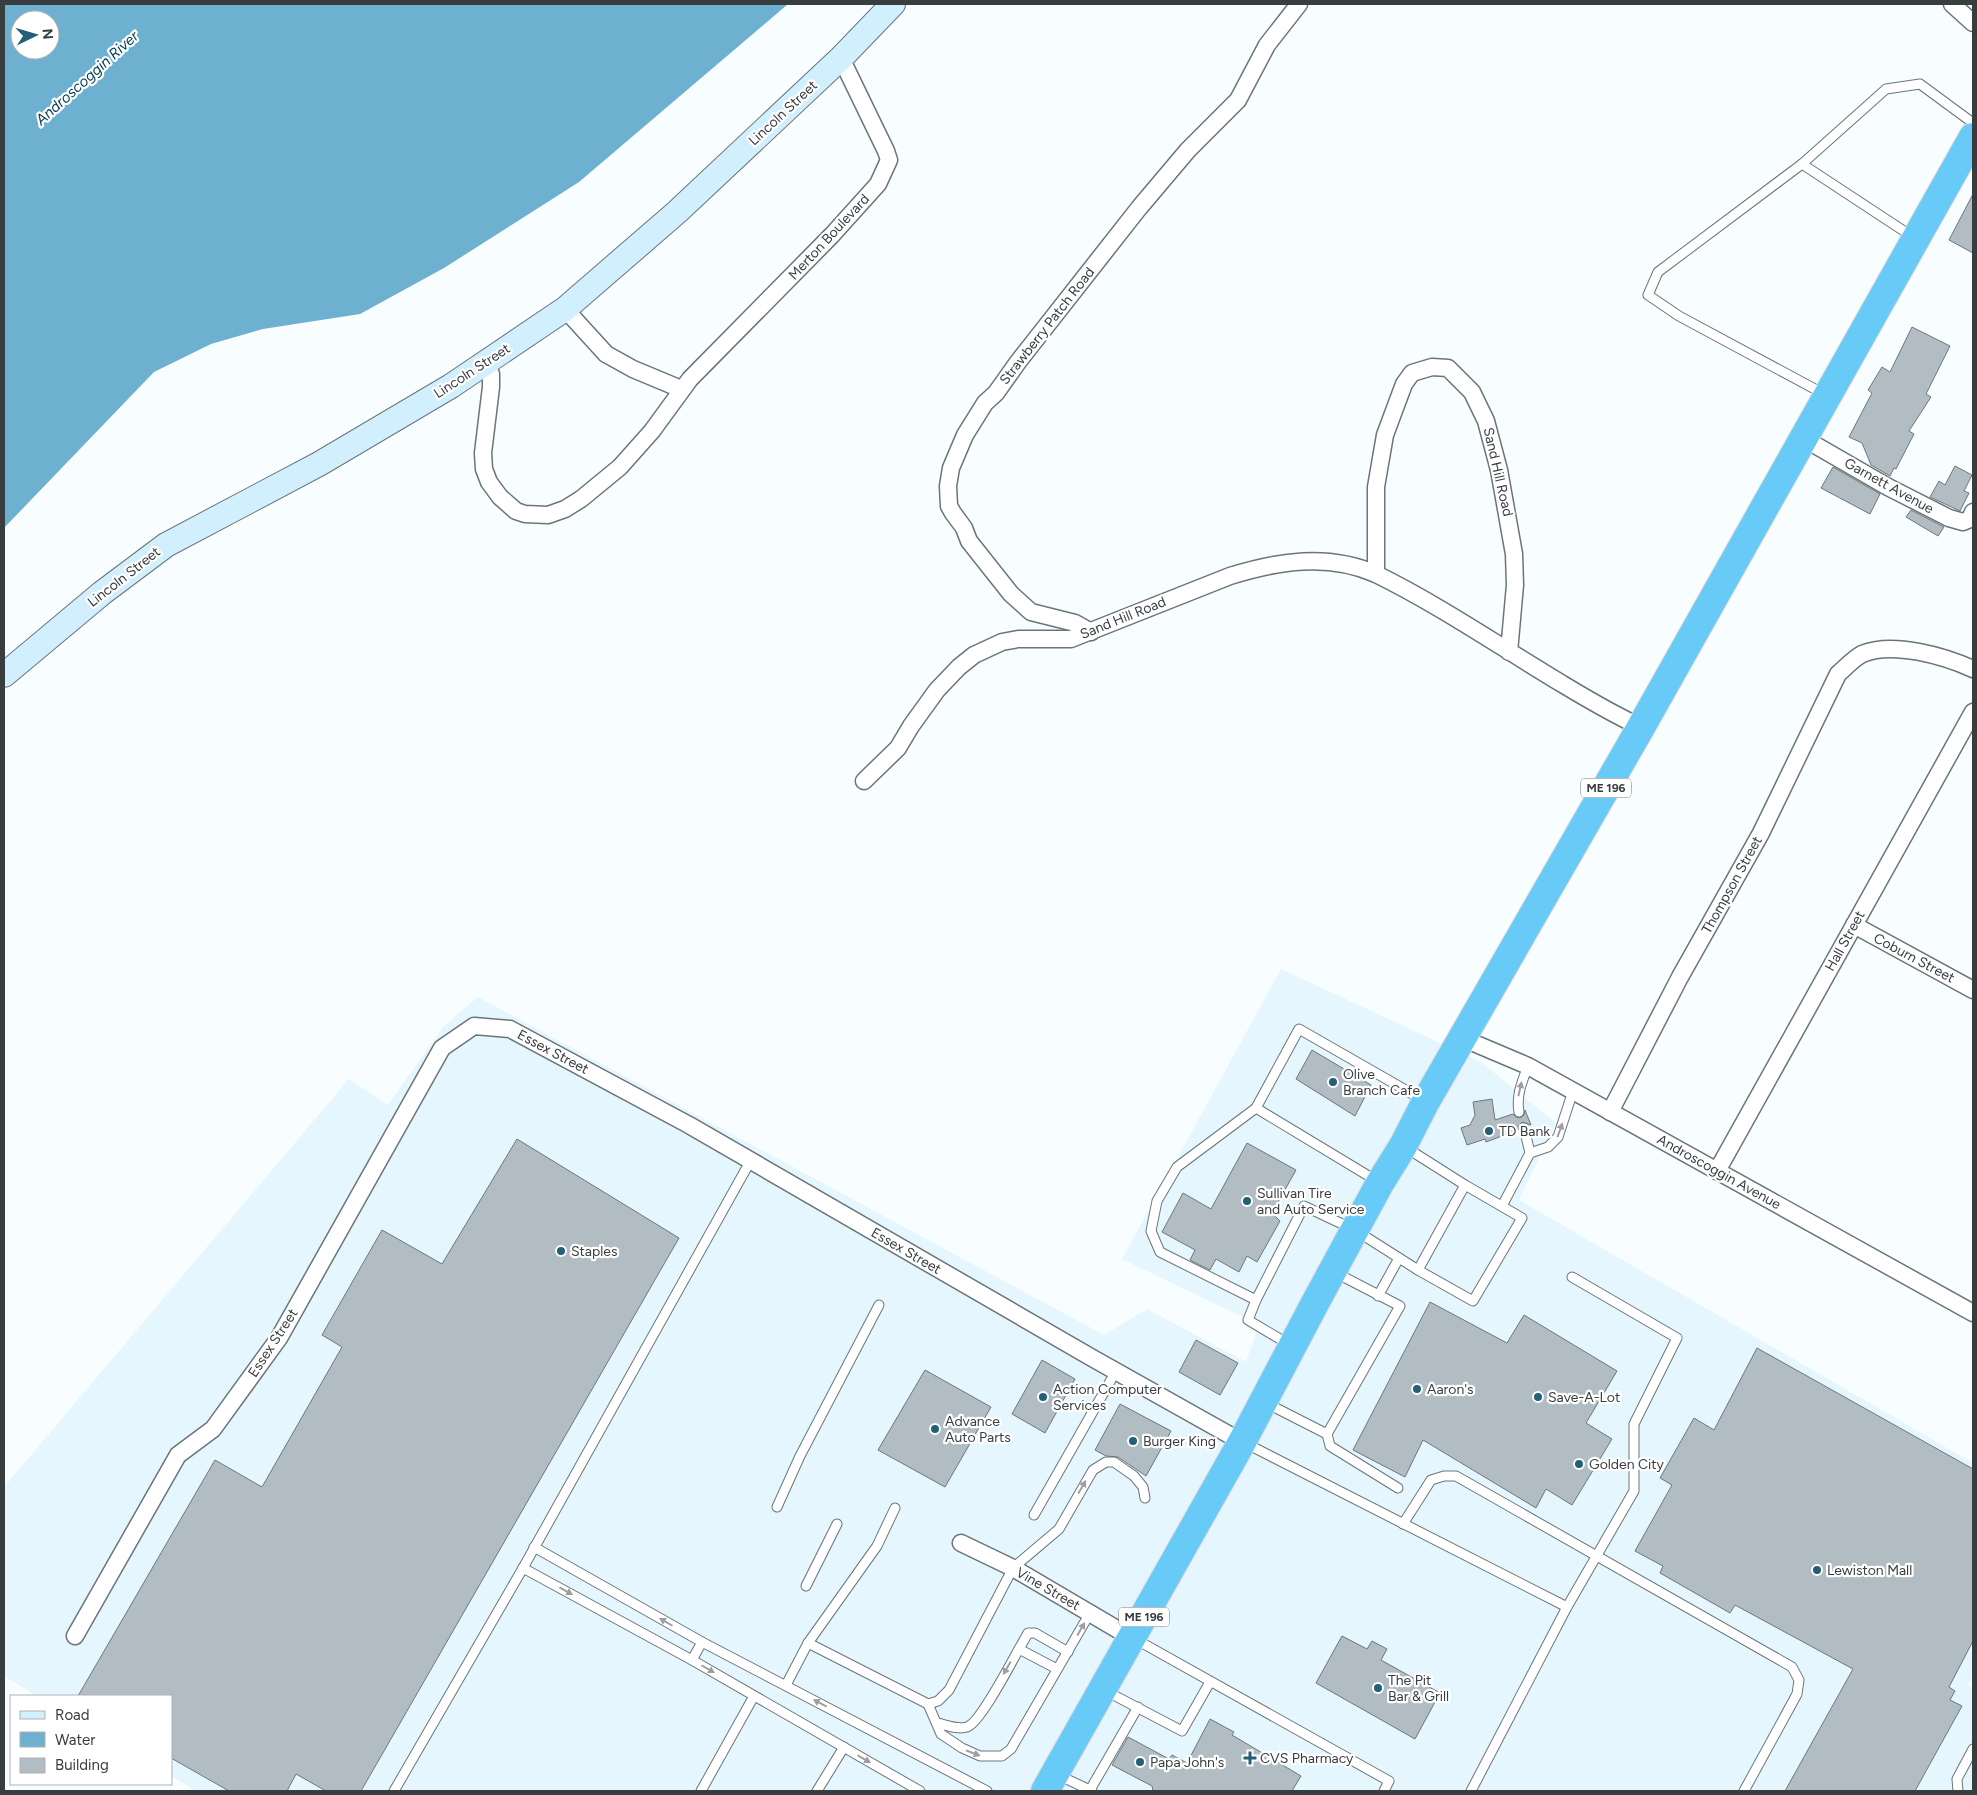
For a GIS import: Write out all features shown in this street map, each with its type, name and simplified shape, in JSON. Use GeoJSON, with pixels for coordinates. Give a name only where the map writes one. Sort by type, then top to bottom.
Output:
{"type":"FeatureCollection","features":[{"type":"Feature","properties":{"kind":"highway","name":"ME 196"},"geometry":{"type":"LineString","coordinates":[[1050,1782],[1242,1442],[1332,1271],[1380,1183],[1403,1146],[1426,1101],[1640,728],[1803,438],[1829,396],[1916,239],[1969,155]]}},
{"type":"Feature","properties":{"kind":"main road","name":"Lincoln Street"},"geometry":{"type":"LineString","coordinates":[[4,675],[102,593],[166,545],[319,464],[451,386],[565,309],[678,212],[841,58],[893,4]]}},
{"type":"Feature","properties":{"kind":"street","name":"Strawberry Patch Road"},"geometry":{"type":"LineString","coordinates":[[1092,632],[1075,623],[1031,612],[1011,594],[969,541],[964,528],[949,506],[948,486],[951,468],[965,435],[985,403],[996,393],[1018,362],[1139,208],[1188,150],[1238,100],[1267,44],[1298,4]]}},
{"type":"Feature","properties":{"kind":"street"},"geometry":{"type":"LineString","coordinates":[[1952,4],[1973,23]]}},
{"type":"Feature","properties":{"kind":"street","name":"Merton Boulevard"},"geometry":{"type":"LineString","coordinates":[[486,363],[490,374],[491,387],[483,453],[484,469],[489,482],[500,497],[516,510],[525,514],[548,515],[565,509],[607,478],[652,431],[681,389],[832,235],[883,177],[889,160],[886,150],[841,58]]}},
{"type":"Feature","properties":{"kind":"street"},"geometry":{"type":"LineString","coordinates":[[565,309],[606,354],[633,369],[681,389]]}},
{"type":"Feature","properties":{"kind":"street","name":"Sand Hill Road"},"geometry":{"type":"LineString","coordinates":[[1376,574],[1376,487],[1385,436],[1404,384],[1412,373],[1432,367],[1448,368],[1472,392],[1486,421],[1500,470],[1514,554],[1515,585],[1509,652]]}},
{"type":"Feature","properties":{"kind":"street","name":"Garnett Avenue"},"geometry":{"type":"LineString","coordinates":[[1803,438],[1888,487],[1949,518],[1962,522],[1970,519],[1973,512]]}},
{"type":"Feature","properties":{"kind":"street","name":"Sand Hill Road"},"geometry":{"type":"LineString","coordinates":[[864,782],[898,748],[937,690],[959,667],[974,655],[1002,642],[1018,639],[1065,640],[1092,632],[1130,614],[1230,576],[1255,568],[1292,561],[1312,560],[1340,563],[1363,568],[1398,584],[1617,717],[1640,728]]}},
{"type":"Feature","properties":{"kind":"street","name":"Thompson Street"},"geometry":{"type":"LineString","coordinates":[[1610,1112],[1680,977],[1762,833],[1838,674],[1854,659],[1863,654],[1878,650],[1898,650],[1941,657],[1973,669]]}},
{"type":"Feature","properties":{"kind":"street","name":"Hall Street"},"geometry":{"type":"LineString","coordinates":[[1717,1171],[1973,712]]}},
{"type":"Feature","properties":{"kind":"street","name":"Coburn Street"},"geometry":{"type":"LineString","coordinates":[[1854,925],[1973,990]]}},
{"type":"Feature","properties":{"kind":"street","name":"Essex Street"},"geometry":{"type":"LineString","coordinates":[[75,1636],[178,1455],[213,1429],[279,1338],[442,1048],[474,1026],[510,1029],[689,1125],[1242,1442]]}},
{"type":"Feature","properties":{"kind":"street","name":"Androscoggin Avenue"},"geometry":{"type":"LineString","coordinates":[[1462,1038],[1528,1066],[1973,1313]]}},
{"type":"Feature","properties":{"kind":"street","name":"Vine Street"},"geometry":{"type":"LineString","coordinates":[[961,1543],[1013,1568],[1132,1638]]}},
{"type":"Feature","properties":{"kind":"lane"},"geometry":{"type":"LineString","coordinates":[[1829,396],[1679,316],[1648,295],[1658,272],[1802,164],[1886,89],[1920,84],[1973,123]]}},
{"type":"Feature","properties":{"kind":"lane"},"geometry":{"type":"LineString","coordinates":[[1802,164],[1916,239]]}},
{"type":"Feature","properties":{"kind":"lane"},"geometry":{"type":"LineString","coordinates":[[1256,1300],[1160,1252],[1151,1231],[1157,1201],[1177,1167],[1256,1108],[1300,1029],[1426,1101]]}},
{"type":"Feature","properties":{"kind":"lane"},"geometry":{"type":"LineString","coordinates":[[1519,1112],[1520,1087],[1528,1066]]}},
{"type":"Feature","properties":{"kind":"lane"},"geometry":{"type":"LineString","coordinates":[[1530,1153],[1548,1147],[1558,1137],[1572,1091]]}},
{"type":"Feature","properties":{"kind":"lane"},"geometry":{"type":"LineString","coordinates":[[1256,1108],[1380,1183]]}},
{"type":"Feature","properties":{"kind":"lane"},"geometry":{"type":"LineString","coordinates":[[1502,1206],[1530,1153],[1524,1128]]}},
{"type":"Feature","properties":{"kind":"lane"},"geometry":{"type":"LineString","coordinates":[[1292,1346],[1248,1320],[1256,1300],[1304,1206],[1355,1230],[1418,1270],[1473,1301],[1522,1218],[1403,1146]]}},
{"type":"Feature","properties":{"kind":"lane"},"geometry":{"type":"LineString","coordinates":[[394,1791],[523,1568],[751,1160]]}},
{"type":"Feature","properties":{"kind":"lane"},"geometry":{"type":"LineString","coordinates":[[1418,1270],[1465,1185]]}},
{"type":"Feature","properties":{"kind":"lane"},"geometry":{"type":"LineString","coordinates":[[1378,1296],[1399,1258]]}},
{"type":"Feature","properties":{"kind":"lane"},"geometry":{"type":"LineString","coordinates":[[1332,1271],[1400,1306],[1328,1434],[1330,1446],[1398,1488]]}},
{"type":"Feature","properties":{"kind":"lane"},"geometry":{"type":"LineString","coordinates":[[1470,1791],[1567,1607],[1634,1491],[1634,1424],[1677,1338],[1572,1277]]}},
{"type":"Feature","properties":{"kind":"lane"},"geometry":{"type":"LineString","coordinates":[[777,1507],[800,1456],[879,1305]]}},
{"type":"Feature","properties":{"kind":"lane"},"geometry":{"type":"LineString","coordinates":[[1034,1515],[1116,1371]]}},
{"type":"Feature","properties":{"kind":"lane"},"geometry":{"type":"LineString","coordinates":[[1263,1401],[1328,1434]]}},
{"type":"Feature","properties":{"kind":"lane"},"geometry":{"type":"LineString","coordinates":[[1242,1442],[1567,1607]]}},
{"type":"Feature","properties":{"kind":"lane"},"geometry":{"type":"LineString","coordinates":[[928,1704],[938,1701],[949,1690],[1013,1568],[1059,1529],[1092,1470],[1106,1462],[1114,1462],[1134,1476],[1142,1487],[1145,1498]]}},
{"type":"Feature","properties":{"kind":"lane"},"geometry":{"type":"LineString","coordinates":[[1403,1524],[1431,1480],[1444,1476],[1456,1476],[1792,1667],[1799,1680],[1798,1694],[1744,1791]]}},
{"type":"Feature","properties":{"kind":"lane"},"geometry":{"type":"LineString","coordinates":[[786,1686],[808,1643],[877,1546],[896,1508]]}},
{"type":"Feature","properties":{"kind":"lane"},"geometry":{"type":"LineString","coordinates":[[806,1586],[837,1524]]}},
{"type":"Feature","properties":{"kind":"lane"},"geometry":{"type":"LineString","coordinates":[[534,1547],[702,1642],[987,1791]]}},
{"type":"Feature","properties":{"kind":"lane"},"geometry":{"type":"LineString","coordinates":[[523,1568],[692,1660],[920,1791]]}},
{"type":"Feature","properties":{"kind":"lane"},"geometry":{"type":"LineString","coordinates":[[808,1643],[928,1704],[941,1734],[962,1748],[980,1756],[1002,1756],[1011,1749],[1090,1613]]}},
{"type":"Feature","properties":{"kind":"lane"},"geometry":{"type":"LineString","coordinates":[[937,1723],[960,1728],[970,1726],[982,1713],[1028,1633],[1035,1633],[1068,1652]]}},
{"type":"Feature","properties":{"kind":"lane"},"geometry":{"type":"LineString","coordinates":[[1132,1638],[1389,1781],[1384,1791]]}},
{"type":"Feature","properties":{"kind":"lane"},"geometry":{"type":"LineString","coordinates":[[692,1660],[702,1642]]}},
{"type":"Feature","properties":{"kind":"lane"},"geometry":{"type":"LineString","coordinates":[[1019,1649],[1057,1669]]}},
{"type":"Feature","properties":{"kind":"lane"},"geometry":{"type":"LineString","coordinates":[[1103,1690],[1182,1731],[1210,1682]]}},
{"type":"Feature","properties":{"kind":"lane"},"geometry":{"type":"LineString","coordinates":[[700,1791],[754,1696]]}},
{"type":"Feature","properties":{"kind":"lane"},"geometry":{"type":"LineString","coordinates":[[1050,1782],[1091,1791],[1138,1707]]}},
{"type":"Feature","properties":{"kind":"lane"},"geometry":{"type":"LineString","coordinates":[[817,1791],[844,1748]]}},
{"type":"Feature","properties":{"kind":"lane"},"geometry":{"type":"LineString","coordinates":[[1958,1791],[1957,1779],[1973,1749]]}},
{"type":"Feature","properties":{"kind":"shaded area"},"geometry":{"type":"Polygon","coordinates":[[[1281,969],[1481,1062],[1556,1123],[1519,1200],[1973,1463],[1973,1674],[1968,1685],[1973,1691],[1973,1791],[196,1791],[172,1777],[172,1695],[35,1695],[4,1676],[4,1487],[349,1079],[388,1105],[443,1027],[478,997],[1104,1335],[1147,1309],[1246,1362],[1259,1325],[1122,1259],[1281,969]]]}},
{"type":"Feature","properties":{"kind":"water","name":"Androscoggin River"},"geometry":{"type":"Polygon","coordinates":[[[4,4],[788,4],[579,182],[444,268],[360,314],[263,329],[211,344],[154,372],[4,528],[4,4]]]}},
{"type":"Feature","properties":{"kind":"building"},"geometry":{"type":"Polygon","coordinates":[[[1973,194],[1973,253],[1949,240],[1973,194]]]}},
{"type":"Feature","properties":{"kind":"building"},"geometry":{"type":"Polygon","coordinates":[[[1912,327],[1950,346],[1926,394],[1931,397],[1909,431],[1914,434],[1896,469],[1894,468],[1890,476],[1871,465],[1862,443],[1849,437],[1872,393],[1868,390],[1882,367],[1890,372],[1912,327]]]}},
{"type":"Feature","properties":{"kind":"building"},"geometry":{"type":"Polygon","coordinates":[[[1955,466],[1972,475],[1964,491],[1969,493],[1960,511],[1930,497],[1939,481],[1945,485],[1955,466]]]}},
{"type":"Feature","properties":{"kind":"building"},"geometry":{"type":"Polygon","coordinates":[[[1833,467],[1880,494],[1870,514],[1821,488],[1833,467]]]}},
{"type":"Feature","properties":{"kind":"building"},"geometry":{"type":"Polygon","coordinates":[[[1911,510],[1944,527],[1938,536],[1906,517],[1911,510]]]}},
{"type":"Feature","properties":{"kind":"building","name":"Olive Branch Cafe"},"geometry":{"type":"Polygon","coordinates":[[[1312,1050],[1371,1085],[1355,1116],[1296,1079],[1312,1050]]]}},
{"type":"Feature","properties":{"kind":"building","name":"TD Bank"},"geometry":{"type":"Polygon","coordinates":[[[1492,1099],[1495,1120],[1513,1114],[1520,1118],[1524,1115],[1525,1110],[1531,1125],[1522,1122],[1518,1126],[1518,1130],[1486,1142],[1485,1139],[1467,1145],[1461,1128],[1470,1125],[1475,1115],[1473,1102],[1492,1099]]]}},
{"type":"Feature","properties":{"kind":"building"},"geometry":{"type":"Polygon","coordinates":[[[517,1139],[679,1238],[361,1791],[326,1791],[296,1774],[287,1791],[229,1791],[172,1759],[172,1695],[79,1695],[215,1460],[262,1487],[342,1347],[322,1335],[382,1230],[442,1264],[517,1139]]]}},
{"type":"Feature","properties":{"kind":"building","name":"Sullivan Tire and Auto Service"},"geometry":{"type":"Polygon","coordinates":[[[1247,1143],[1296,1170],[1272,1213],[1280,1221],[1257,1262],[1247,1256],[1239,1272],[1216,1259],[1210,1270],[1190,1260],[1195,1250],[1162,1232],[1183,1193],[1211,1209],[1247,1143]]]}},
{"type":"Feature","properties":{"kind":"building"},"geometry":{"type":"Polygon","coordinates":[[[1430,1302],[1507,1343],[1524,1315],[1617,1371],[1586,1423],[1612,1439],[1572,1505],[1546,1489],[1536,1508],[1423,1440],[1405,1477],[1353,1450],[1430,1302]]]}},
{"type":"Feature","properties":{"kind":"building"},"geometry":{"type":"Polygon","coordinates":[[[1196,1340],[1238,1363],[1220,1395],[1179,1372],[1196,1340]]]}},
{"type":"Feature","properties":{"kind":"building","name":"Lewiston Mall"},"geometry":{"type":"Polygon","coordinates":[[[1757,1348],[1973,1469],[1973,1641],[1949,1687],[1955,1691],[1950,1700],[1962,1706],[1915,1791],[1785,1791],[1853,1669],[1735,1605],[1730,1613],[1660,1573],[1663,1566],[1635,1551],[1672,1485],[1660,1478],[1694,1418],[1714,1430],[1757,1348]]]}},
{"type":"Feature","properties":{"kind":"building","name":"Action Computer Services"},"geometry":{"type":"Polygon","coordinates":[[[1042,1360],[1075,1379],[1045,1433],[1012,1414],[1042,1360]]]}},
{"type":"Feature","properties":{"kind":"building","name":"Advance Auto Parts"},"geometry":{"type":"Polygon","coordinates":[[[925,1370],[991,1407],[945,1487],[878,1450],[925,1370]]]}},
{"type":"Feature","properties":{"kind":"building","name":"Burger King"},"geometry":{"type":"Polygon","coordinates":[[[1120,1404],[1171,1431],[1146,1476],[1118,1457],[1106,1456],[1095,1450],[1120,1404]]]}},
{"type":"Feature","properties":{"kind":"building","name":"The Pit Bar & Grill"},"geometry":{"type":"Polygon","coordinates":[[[1342,1636],[1367,1649],[1372,1641],[1387,1649],[1381,1660],[1440,1693],[1415,1739],[1316,1683],[1342,1636]]]}},
{"type":"Feature","properties":{"kind":"building"},"geometry":{"type":"Polygon","coordinates":[[[1210,1719],[1234,1732],[1232,1735],[1301,1776],[1292,1791],[1153,1791],[1152,1786],[1112,1765],[1128,1737],[1169,1759],[1172,1755],[1187,1763],[1210,1719]]]}},
{"type":"Feature","properties":{"kind":"place","name":"Olive Branch Cafe"},"geometry":{"type":"Point","coordinates":[1333,1082]}},
{"type":"Feature","properties":{"kind":"place","name":"TD Bank"},"geometry":{"type":"Point","coordinates":[1489,1131]}},
{"type":"Feature","properties":{"kind":"place","name":"Sullivan Tire and Auto Service"},"geometry":{"type":"Point","coordinates":[1247,1201]}},
{"type":"Feature","properties":{"kind":"place","name":"Staples"},"geometry":{"type":"Point","coordinates":[561,1251]}},
{"type":"Feature","properties":{"kind":"place","name":"Aaron's"},"geometry":{"type":"Point","coordinates":[1417,1389]}},
{"type":"Feature","properties":{"kind":"place","name":"Action Computer Services"},"geometry":{"type":"Point","coordinates":[1043,1397]}},
{"type":"Feature","properties":{"kind":"place","name":"Save-A-Lot"},"geometry":{"type":"Point","coordinates":[1538,1397]}},
{"type":"Feature","properties":{"kind":"place","name":"Advance Auto Parts"},"geometry":{"type":"Point","coordinates":[935,1429]}},
{"type":"Feature","properties":{"kind":"place","name":"Burger King"},"geometry":{"type":"Point","coordinates":[1133,1441]}},
{"type":"Feature","properties":{"kind":"place","name":"Golden City"},"geometry":{"type":"Point","coordinates":[1579,1464]}},
{"type":"Feature","properties":{"kind":"place","name":"Lewiston Mall"},"geometry":{"type":"Point","coordinates":[1817,1570]}},
{"type":"Feature","properties":{"kind":"place","name":"The Pit Bar & Grill"},"geometry":{"type":"Point","coordinates":[1378,1688]}},
{"type":"Feature","properties":{"kind":"place","name":"CVS Pharmacy"},"geometry":{"type":"Point","coordinates":[1250,1758]}},
{"type":"Feature","properties":{"kind":"place","name":"Papa John's"},"geometry":{"type":"Point","coordinates":[1140,1762]}}]}
